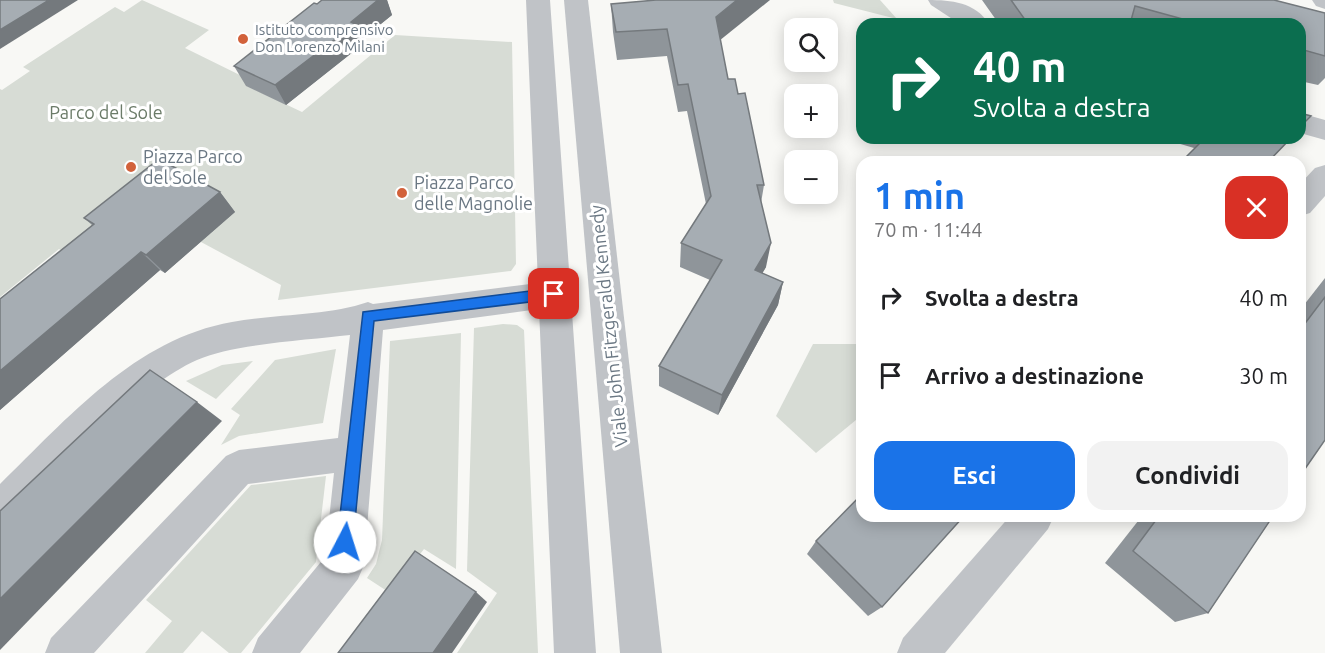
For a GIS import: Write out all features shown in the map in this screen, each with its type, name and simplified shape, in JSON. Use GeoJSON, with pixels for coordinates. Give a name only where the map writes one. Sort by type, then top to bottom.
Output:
{"type":"FeatureCollection","features":[{"type":"Feature","properties":{"kind":"street"},"geometry":{"type":"LineString","coordinates":[[538,0],[575,653]]}},
{"type":"Feature","properties":{"kind":"street","name":"Viale John Fitzgerald Kennedy"},"geometry":{"type":"LineString","coordinates":[[576,0],[641,653]]}},
{"type":"Feature","properties":{"kind":"street"},"geometry":{"type":"LineString","coordinates":[[940,0],[968,18]]}},
{"type":"Feature","properties":{"kind":"street"},"geometry":{"type":"LineString","coordinates":[[1306,125],[1325,130]]}},
{"type":"Feature","properties":{"kind":"street"},"geometry":{"type":"LineString","coordinates":[[1306,198],[1325,176]]}},
{"type":"Feature","properties":{"kind":"street"},"geometry":{"type":"LineString","coordinates":[[0,510],[108,406],[148,372],[185,349],[232,336],[368,316],[554,294]]}},
{"type":"Feature","properties":{"kind":"street"},"geometry":{"type":"LineString","coordinates":[[273,653],[344,565],[368,316]]}},
{"type":"Feature","properties":{"kind":"street"},"geometry":{"type":"LineString","coordinates":[[66,653],[239,468],[353,453]]}},
{"type":"Feature","properties":{"kind":"street"},"geometry":{"type":"LineString","coordinates":[[918,653],[1030,522]]}},
{"type":"Feature","properties":{"kind":"green space","name":"Parco del Sole"},"geometry":{"type":"Polygon","coordinates":[[[142,0],[209,30],[185,48],[252,81],[247,86],[302,112],[395,35],[512,42],[516,264],[511,271],[278,300],[281,285],[201,242],[65,253],[59,249],[0,297],[0,89],[2,90],[30,71],[23,67],[115,7],[124,12],[142,0]]]}},
{"type":"Feature","properties":{"kind":"green space"},"geometry":{"type":"Polygon","coordinates":[[[833,0],[880,0],[896,18],[893,18],[834,3],[833,0]]]}},
{"type":"Feature","properties":{"kind":"green space"},"geometry":{"type":"Polygon","coordinates":[[[503,324],[517,325],[524,330],[538,653],[457,653],[497,593],[467,571],[474,328],[503,324]]]}},
{"type":"Feature","properties":{"kind":"green space"},"geometry":{"type":"Polygon","coordinates":[[[461,333],[456,569],[424,549],[390,593],[367,578],[376,564],[382,540],[390,341],[461,333]]]}},
{"type":"Feature","properties":{"kind":"green space"},"geometry":{"type":"Polygon","coordinates":[[[813,344],[856,344],[856,420],[816,453],[776,416],[813,344]]]}},
{"type":"Feature","properties":{"kind":"green space"},"geometry":{"type":"Polygon","coordinates":[[[336,349],[323,423],[239,436],[221,445],[240,415],[231,409],[275,360],[336,349]]]}},
{"type":"Feature","properties":{"kind":"green space"},"geometry":{"type":"Polygon","coordinates":[[[253,361],[216,399],[186,381],[222,365],[253,361]]]}},
{"type":"Feature","properties":{"kind":"green space"},"geometry":{"type":"Polygon","coordinates":[[[326,476],[316,562],[241,653],[229,653],[202,631],[183,653],[145,653],[172,621],[146,600],[251,485],[326,476]]]}},
{"type":"Feature","properties":{"kind":"building"},"geometry":{"type":"Polygon","coordinates":[[[0,0],[49,0],[0,30],[0,0]]]}},
{"type":"Feature","properties":{"kind":"building"},"geometry":{"type":"Polygon","coordinates":[[[322,0],[378,0],[351,22],[355,24],[275,85],[234,66],[314,3],[317,4],[322,0]]]}},
{"type":"Feature","properties":{"kind":"building"},"geometry":{"type":"Polygon","coordinates":[[[656,0],[737,0],[716,17],[728,79],[735,79],[738,94],[745,93],[764,185],[757,185],[771,243],[755,270],[783,282],[722,395],[659,366],[722,260],[681,243],[711,196],[688,84],[678,85],[667,29],[616,32],[611,4],[656,0]]]}},
{"type":"Feature","properties":{"kind":"building"},"geometry":{"type":"Polygon","coordinates":[[[1011,0],[1274,0],[1325,13],[1325,56],[1306,51],[1306,18],[1179,18],[1135,6],[1132,18],[1024,18],[1011,0]]]}},
{"type":"Feature","properties":{"kind":"building"},"geometry":{"type":"Polygon","coordinates":[[[1199,144],[1285,144],[1274,156],[1187,156],[1199,144]]]}},
{"type":"Feature","properties":{"kind":"building"},"geometry":{"type":"Polygon","coordinates":[[[159,159],[220,192],[146,255],[141,252],[0,371],[0,299],[94,224],[84,218],[159,159]]]}},
{"type":"Feature","properties":{"kind":"building"},"geometry":{"type":"Polygon","coordinates":[[[1325,297],[1325,440],[1306,467],[1306,322],[1325,297]]]}},
{"type":"Feature","properties":{"kind":"building"},"geometry":{"type":"Polygon","coordinates":[[[150,370],[197,402],[0,599],[0,511],[150,370]]]}},
{"type":"Feature","properties":{"kind":"building"},"geometry":{"type":"Polygon","coordinates":[[[856,500],[856,522],[959,522],[882,607],[816,541],[856,500]]]}},
{"type":"Feature","properties":{"kind":"building"},"geometry":{"type":"Polygon","coordinates":[[[1155,522],[1269,522],[1208,613],[1133,551],[1155,522]]]}},
{"type":"Feature","properties":{"kind":"building"},"geometry":{"type":"Polygon","coordinates":[[[415,551],[476,592],[433,653],[338,653],[415,551]]]}},
{"type":"Feature","properties":{"kind":"place","name":"Istituto comprensivo Don Lorenzo Milani"},"geometry":{"type":"Point","coordinates":[243,39]}},
{"type":"Feature","properties":{"kind":"place","name":"Piazza Parco del Sole"},"geometry":{"type":"Point","coordinates":[131,167]}},
{"type":"Feature","properties":{"kind":"place","name":"Piazza Parco delle Magnolie"},"geometry":{"type":"Point","coordinates":[402,193]}},
{"type":"Feature","properties":{"kind":"route"},"geometry":{"type":"LineString","coordinates":[[345,542],[368,316],[554,294]]}}]}
